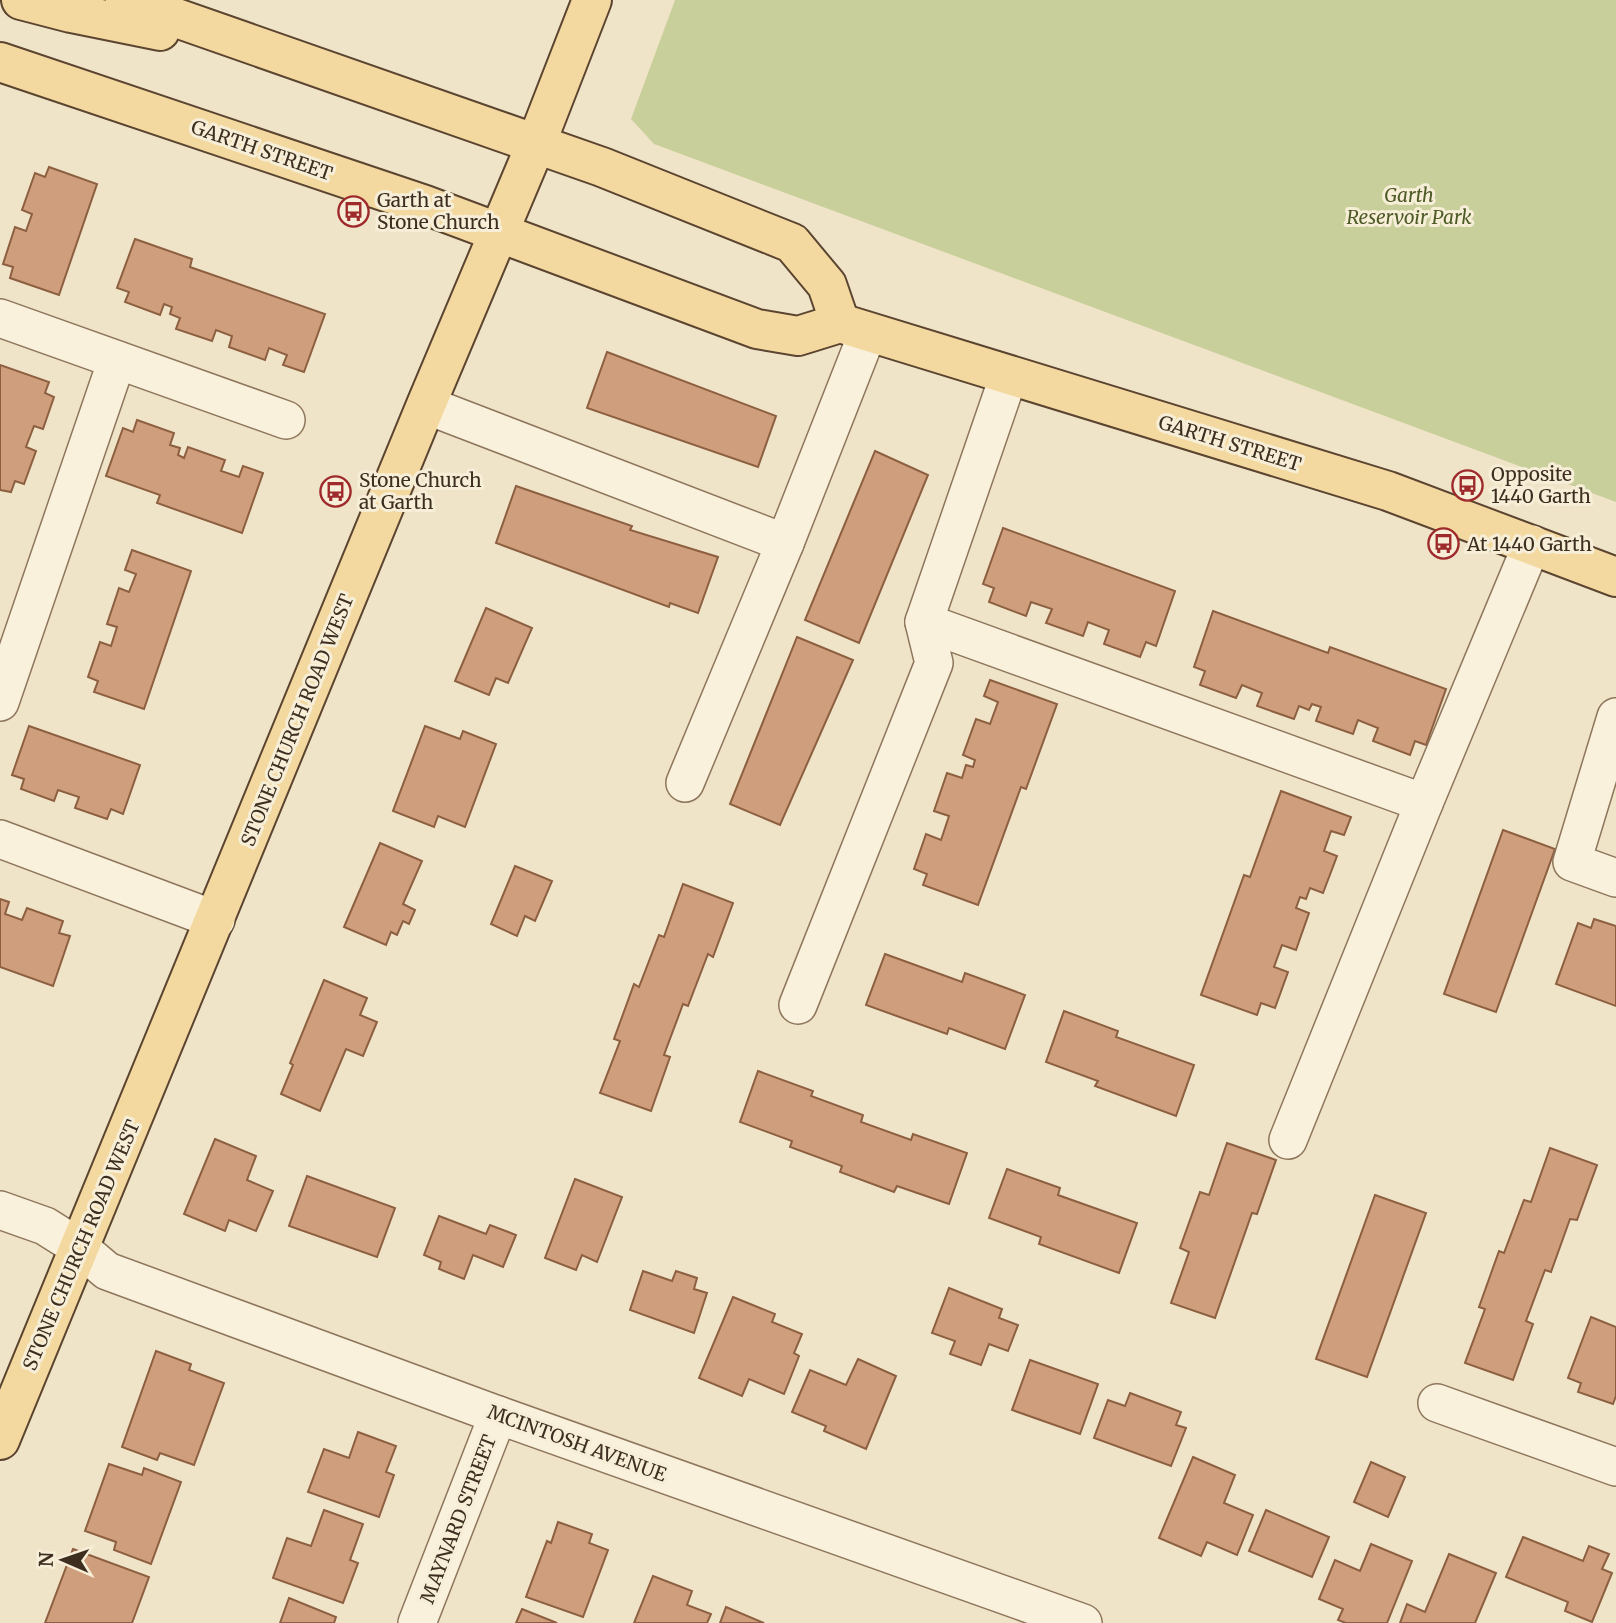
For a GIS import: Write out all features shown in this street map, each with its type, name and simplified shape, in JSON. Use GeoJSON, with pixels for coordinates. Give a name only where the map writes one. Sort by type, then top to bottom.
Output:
{"type":"FeatureCollection","features":[{"type":"Feature","properties":{"kind":"main road"},"geometry":{"type":"LineString","coordinates":[[22,0],[71,13],[282,55]]}},
{"type":"Feature","properties":{"kind":"main road"},"geometry":{"type":"LineString","coordinates":[[125,0],[602,167],[792,243],[827,285],[854,327]]}},
{"type":"Feature","properties":{"kind":"main road","name":"STONE CHURCH ROAD WEST"},"geometry":{"type":"LineString","coordinates":[[0,1440],[536,144],[592,0]]}},
{"type":"Feature","properties":{"kind":"main road","name":"GARTH STREET"},"geometry":{"type":"LineString","coordinates":[[0,62],[425,205],[757,329],[798,336],[854,327],[1388,491],[1616,577]]}},
{"type":"Feature","properties":{"kind":"street"},"geometry":{"type":"LineString","coordinates":[[0,318],[286,420]]}},
{"type":"Feature","properties":{"kind":"street"},"geometry":{"type":"LineString","coordinates":[[685,783],[785,543],[854,327]]}},
{"type":"Feature","properties":{"kind":"street"},"geometry":{"type":"LineString","coordinates":[[0,702],[117,360]]}},
{"type":"Feature","properties":{"kind":"street"},"geometry":{"type":"LineString","coordinates":[[798,1005],[934,663],[924,622],[1009,375]]}},
{"type":"Feature","properties":{"kind":"street"},"geometry":{"type":"LineString","coordinates":[[426,405],[785,543]]}},
{"type":"Feature","properties":{"kind":"street"},"geometry":{"type":"LineString","coordinates":[[1288,1140],[1532,544]]}},
{"type":"Feature","properties":{"kind":"street"},"geometry":{"type":"LineString","coordinates":[[924,622],[1424,803]]}},
{"type":"Feature","properties":{"kind":"street"},"geometry":{"type":"LineString","coordinates":[[1616,717],[1572,862],[1616,878]]}},
{"type":"Feature","properties":{"kind":"street"},"geometry":{"type":"LineString","coordinates":[[0,839],[216,919]]}},
{"type":"Feature","properties":{"kind":"street","name":"MCINTOSH AVENUE"},"geometry":{"type":"LineString","coordinates":[[0,1210],[45,1226],[80,1248],[107,1271],[498,1415],[1083,1623]]}},
{"type":"Feature","properties":{"kind":"street"},"geometry":{"type":"LineString","coordinates":[[1437,1402],[1616,1467]]}},
{"type":"Feature","properties":{"kind":"street","name":"MAYNARD STREET"},"geometry":{"type":"LineString","coordinates":[[417,1623],[498,1415]]}},
{"type":"Feature","properties":{"kind":"green space","name":"Garth Reservoir Park"},"geometry":{"type":"Polygon","coordinates":[[[675,0],[1616,0],[1616,502],[654,144],[631,119],[675,0]]]}},
{"type":"Feature","properties":{"kind":"building"},"geometry":{"type":"Polygon","coordinates":[[[49,167],[97,184],[59,295],[10,278],[13,267],[3,264],[15,227],[26,231],[32,214],[22,210],[35,173],[45,177],[49,167]]]}},
{"type":"Feature","properties":{"kind":"building"},"geometry":{"type":"Polygon","coordinates":[[[135,239],[192,259],[190,267],[325,314],[304,372],[283,365],[287,355],[269,348],[265,360],[229,347],[232,336],[216,330],[212,341],[176,329],[180,318],[170,314],[172,307],[164,304],[160,315],[125,302],[129,292],[117,288],[135,239]]]}},
{"type":"Feature","properties":{"kind":"building"},"geometry":{"type":"Polygon","coordinates":[[[607,352],[776,416],[758,467],[587,408],[607,352]]]}},
{"type":"Feature","properties":{"kind":"building"},"geometry":{"type":"Polygon","coordinates":[[[0,365],[49,382],[45,393],[54,397],[43,429],[34,426],[26,447],[36,451],[24,484],[15,481],[11,492],[0,490],[0,365]]]}},
{"type":"Feature","properties":{"kind":"building"},"geometry":{"type":"Polygon","coordinates":[[[137,420],[174,433],[170,445],[180,448],[178,455],[184,458],[188,447],[225,460],[221,471],[239,477],[243,466],[263,473],[242,533],[157,503],[160,495],[106,476],[123,428],[133,432],[137,420]]]}},
{"type":"Feature","properties":{"kind":"building"},"geometry":{"type":"Polygon","coordinates":[[[875,451],[928,475],[859,643],[805,620],[875,451]]]}},
{"type":"Feature","properties":{"kind":"building"},"geometry":{"type":"Polygon","coordinates":[[[516,486],[632,526],[630,530],[718,557],[698,613],[670,603],[669,607],[496,543],[516,486]]]}},
{"type":"Feature","properties":{"kind":"building"},"geometry":{"type":"Polygon","coordinates":[[[1003,528],[1175,591],[1156,646],[1146,642],[1140,657],[1104,644],[1109,630],[1088,622],[1083,636],[1046,623],[1052,609],[1031,602],[1026,616],[989,602],[994,588],[983,584],[1003,528]]]}},
{"type":"Feature","properties":{"kind":"building"},"geometry":{"type":"Polygon","coordinates":[[[132,550],[191,571],[144,709],[94,692],[98,681],[88,677],[100,642],[111,646],[117,627],[107,624],[119,588],[129,592],[136,574],[125,570],[132,550]]]}},
{"type":"Feature","properties":{"kind":"building"},"geometry":{"type":"Polygon","coordinates":[[[486,608],[532,628],[508,683],[496,678],[489,695],[455,681],[486,608]]]}},
{"type":"Feature","properties":{"kind":"building"},"geometry":{"type":"Polygon","coordinates":[[[1213,611],[1328,653],[1330,647],[1446,689],[1426,745],[1415,741],[1410,755],[1373,741],[1378,728],[1358,720],[1353,734],[1316,721],[1321,707],[1312,704],[1309,710],[1299,706],[1294,719],[1257,706],[1262,693],[1242,685],[1236,698],[1200,685],[1205,671],[1194,667],[1213,611]]]}},
{"type":"Feature","properties":{"kind":"building"},"geometry":{"type":"Polygon","coordinates":[[[797,637],[853,660],[780,825],[730,804],[797,637]]]}},
{"type":"Feature","properties":{"kind":"building"},"geometry":{"type":"Polygon","coordinates":[[[990,680],[1057,704],[1026,789],[1021,787],[978,905],[923,885],[927,874],[914,869],[926,834],[941,840],[949,816],[934,811],[947,773],[962,778],[966,765],[973,767],[975,760],[963,755],[976,719],[990,724],[998,702],[984,696],[990,680]]]}},
{"type":"Feature","properties":{"kind":"building"},"geometry":{"type":"Polygon","coordinates":[[[29,726],[140,765],[123,814],[111,809],[107,819],[75,808],[79,797],[58,790],[54,801],[21,789],[24,779],[12,775],[29,726]]]}},
{"type":"Feature","properties":{"kind":"building"},"geometry":{"type":"Polygon","coordinates":[[[425,726],[460,739],[463,731],[496,744],[465,827],[438,816],[434,827],[393,811],[425,726]]]}},
{"type":"Feature","properties":{"kind":"building"},"geometry":{"type":"Polygon","coordinates":[[[1281,791],[1351,817],[1344,835],[1331,831],[1324,851],[1337,856],[1323,893],[1310,888],[1306,899],[1300,897],[1296,908],[1309,913],[1296,950],[1282,945],[1274,967],[1288,972],[1275,1008],[1261,1003],[1257,1015],[1201,995],[1244,875],[1250,877],[1281,791]]]}},
{"type":"Feature","properties":{"kind":"building"},"geometry":{"type":"Polygon","coordinates":[[[1503,830],[1555,849],[1496,1012],[1444,994],[1503,830]]]}},
{"type":"Feature","properties":{"kind":"building"},"geometry":{"type":"Polygon","coordinates":[[[380,843],[422,861],[403,904],[415,910],[409,924],[403,921],[397,935],[391,932],[386,945],[344,927],[380,843]]]}},
{"type":"Feature","properties":{"kind":"building"},"geometry":{"type":"Polygon","coordinates":[[[515,866],[552,881],[535,921],[525,916],[517,936],[491,924],[515,866]]]}},
{"type":"Feature","properties":{"kind":"building"},"geometry":{"type":"Polygon","coordinates":[[[683,884],[733,903],[713,957],[708,954],[688,1006],[683,1004],[664,1055],[670,1057],[651,1111],[600,1093],[620,1041],[614,1039],[634,984],[639,987],[659,935],[664,937],[683,884]]]}},
{"type":"Feature","properties":{"kind":"building"},"geometry":{"type":"Polygon","coordinates":[[[0,899],[9,902],[5,914],[22,920],[27,908],[63,921],[59,933],[70,936],[53,986],[0,967],[0,899]]]}},
{"type":"Feature","properties":{"kind":"building"},"geometry":{"type":"Polygon","coordinates":[[[1594,919],[1616,926],[1616,1006],[1556,984],[1578,923],[1591,928],[1594,919]]]}},
{"type":"Feature","properties":{"kind":"building"},"geometry":{"type":"Polygon","coordinates":[[[885,954],[962,982],[965,973],[1025,995],[1005,1049],[949,1028],[947,1034],[866,1005],[885,954]]]}},
{"type":"Feature","properties":{"kind":"building"},"geometry":{"type":"Polygon","coordinates":[[[324,980],[367,998],[360,1015],[377,1022],[363,1056],[346,1049],[320,1111],[281,1094],[293,1065],[290,1063],[324,980]]]}},
{"type":"Feature","properties":{"kind":"building"},"geometry":{"type":"Polygon","coordinates":[[[1064,1011],[1118,1031],[1116,1037],[1194,1065],[1176,1116],[1095,1086],[1098,1081],[1046,1062],[1064,1011]]]}},
{"type":"Feature","properties":{"kind":"building"},"geometry":{"type":"Polygon","coordinates":[[[758,1071],[813,1091],[811,1096],[863,1115],[861,1122],[911,1140],[913,1134],[967,1153],[949,1204],[897,1186],[894,1192],[840,1172],[842,1166],[790,1147],[792,1141],[740,1122],[758,1071]]]}},
{"type":"Feature","properties":{"kind":"building"},"geometry":{"type":"Polygon","coordinates":[[[215,1139],[256,1156],[247,1180],[273,1191],[256,1231],[229,1220],[225,1231],[184,1214],[215,1139]]]}},
{"type":"Feature","properties":{"kind":"building"},"geometry":{"type":"Polygon","coordinates":[[[1227,1143],[1276,1160],[1257,1214],[1252,1213],[1215,1318],[1171,1303],[1189,1252],[1180,1248],[1200,1192],[1209,1195],[1227,1143]]]}},
{"type":"Feature","properties":{"kind":"building"},"geometry":{"type":"Polygon","coordinates":[[[1550,1148],[1597,1165],[1577,1220],[1570,1219],[1551,1272],[1545,1270],[1526,1321],[1533,1324],[1513,1380],[1465,1363],[1485,1309],[1479,1307],[1499,1251],[1504,1253],[1524,1200],[1531,1202],[1550,1148]]]}},
{"type":"Feature","properties":{"kind":"building"},"geometry":{"type":"Polygon","coordinates":[[[1007,1169],[1060,1188],[1058,1195],[1137,1223],[1119,1273],[1039,1244],[1041,1237],[989,1218],[1007,1169]]]}},
{"type":"Feature","properties":{"kind":"building"},"geometry":{"type":"Polygon","coordinates":[[[307,1176],[395,1208],[377,1257],[289,1226],[307,1176]]]}},
{"type":"Feature","properties":{"kind":"building"},"geometry":{"type":"Polygon","coordinates":[[[575,1179],[622,1197],[597,1262],[582,1255],[576,1270],[545,1258],[575,1179]]]}},
{"type":"Feature","properties":{"kind":"building"},"geometry":{"type":"Polygon","coordinates":[[[1375,1195],[1426,1213],[1367,1377],[1316,1359],[1375,1195]]]}},
{"type":"Feature","properties":{"kind":"building"},"geometry":{"type":"Polygon","coordinates":[[[439,1216],[486,1234],[490,1225],[516,1235],[503,1267],[473,1255],[464,1279],[439,1269],[441,1262],[424,1255],[439,1216]]]}},
{"type":"Feature","properties":{"kind":"building"},"geometry":{"type":"Polygon","coordinates":[[[643,1271],[672,1281],[676,1271],[697,1278],[694,1289],[707,1293],[694,1333],[630,1310],[643,1271]]]}},
{"type":"Feature","properties":{"kind":"building"},"geometry":{"type":"Polygon","coordinates":[[[949,1288],[1002,1309],[999,1318],[1018,1325],[1008,1351],[989,1344],[981,1365],[950,1354],[955,1341],[932,1333],[949,1288]]]}},
{"type":"Feature","properties":{"kind":"building"},"geometry":{"type":"Polygon","coordinates":[[[733,1297],[775,1314],[772,1322],[802,1334],[794,1353],[799,1356],[784,1394],[749,1379],[742,1396],[699,1378],[733,1297]]]}},
{"type":"Feature","properties":{"kind":"building"},"geometry":{"type":"Polygon","coordinates":[[[1591,1317],[1616,1327],[1616,1396],[1613,1404],[1578,1392],[1581,1383],[1568,1378],[1591,1317]]]}},
{"type":"Feature","properties":{"kind":"building"},"geometry":{"type":"Polygon","coordinates":[[[156,1351],[191,1364],[189,1370],[224,1383],[194,1465],[160,1453],[157,1460],[122,1447],[156,1351]]]}},
{"type":"Feature","properties":{"kind":"building"},"geometry":{"type":"Polygon","coordinates":[[[858,1359],[896,1376],[866,1449],[824,1431],[826,1426],[792,1412],[810,1370],[846,1385],[858,1359]]]}},
{"type":"Feature","properties":{"kind":"building"},"geometry":{"type":"Polygon","coordinates":[[[1030,1360],[1098,1384],[1080,1434],[1012,1410],[1030,1360]]]}},
{"type":"Feature","properties":{"kind":"building"},"geometry":{"type":"Polygon","coordinates":[[[1130,1393],[1181,1412],[1176,1425],[1186,1428],[1171,1466],[1094,1438],[1108,1400],[1125,1406],[1130,1393]]]}},
{"type":"Feature","properties":{"kind":"building"},"geometry":{"type":"Polygon","coordinates":[[[358,1432],[396,1446],[386,1472],[394,1475],[379,1517],[308,1492],[324,1449],[349,1458],[358,1432]]]}},
{"type":"Feature","properties":{"kind":"building"},"geometry":{"type":"Polygon","coordinates":[[[1193,1457],[1235,1475],[1224,1503],[1253,1515],[1237,1555],[1207,1542],[1201,1556],[1159,1538],[1193,1457]]]}},
{"type":"Feature","properties":{"kind":"building"},"geometry":{"type":"Polygon","coordinates":[[[1371,1462],[1405,1477],[1388,1517],[1354,1502],[1371,1462]]]}},
{"type":"Feature","properties":{"kind":"building"},"geometry":{"type":"Polygon","coordinates":[[[109,1464],[142,1475],[144,1468],[181,1482],[151,1564],[114,1550],[116,1542],[85,1531],[109,1464]]]}},
{"type":"Feature","properties":{"kind":"building"},"geometry":{"type":"Polygon","coordinates":[[[324,1510],[363,1524],[350,1560],[358,1563],[343,1603],[273,1578],[287,1538],[311,1546],[324,1510]]]}},
{"type":"Feature","properties":{"kind":"building"},"geometry":{"type":"Polygon","coordinates":[[[1266,1510],[1329,1537],[1312,1577],[1249,1551],[1266,1510]]]}},
{"type":"Feature","properties":{"kind":"building"},"geometry":{"type":"Polygon","coordinates":[[[558,1522],[592,1534],[589,1543],[608,1550],[583,1617],[526,1597],[547,1541],[551,1543],[558,1522]]]}},
{"type":"Feature","properties":{"kind":"building"},"geometry":{"type":"Polygon","coordinates":[[[1523,1537],[1583,1561],[1589,1546],[1609,1554],[1602,1569],[1612,1573],[1592,1622],[1565,1611],[1568,1602],[1506,1577],[1523,1537]]]}},
{"type":"Feature","properties":{"kind":"building"},"geometry":{"type":"Polygon","coordinates":[[[1371,1544],[1412,1561],[1387,1623],[1346,1623],[1338,1620],[1343,1609],[1319,1599],[1335,1560],[1360,1571],[1371,1544]]]}},
{"type":"Feature","properties":{"kind":"building"},"geometry":{"type":"Polygon","coordinates":[[[73,1549],[149,1577],[132,1623],[45,1623],[73,1549]]]}},
{"type":"Feature","properties":{"kind":"building"},"geometry":{"type":"Polygon","coordinates":[[[1449,1554],[1496,1573],[1475,1623],[1400,1623],[1407,1604],[1425,1612],[1449,1554]]]}},
{"type":"Feature","properties":{"kind":"building"},"geometry":{"type":"Polygon","coordinates":[[[653,1576],[692,1591],[687,1605],[711,1614],[707,1623],[634,1623],[653,1576]]]}},
{"type":"Feature","properties":{"kind":"building"},"geometry":{"type":"Polygon","coordinates":[[[289,1598],[336,1617],[334,1623],[280,1623],[289,1598]]]}},
{"type":"Feature","properties":{"kind":"building"},"geometry":{"type":"Polygon","coordinates":[[[726,1607],[764,1623],[720,1623],[726,1607]]]}},
{"type":"Feature","properties":{"kind":"building"},"geometry":{"type":"Polygon","coordinates":[[[522,1609],[557,1623],[516,1623],[522,1609]]]}},
{"type":"Feature","properties":{"kind":"place","name":"Garth at Stone Church"},"geometry":{"type":"Point","coordinates":[354,211]}},
{"type":"Feature","properties":{"kind":"place","name":"Opposite 1440 Garth"},"geometry":{"type":"Point","coordinates":[1468,485]}},
{"type":"Feature","properties":{"kind":"place","name":"Stone Church at Garth"},"geometry":{"type":"Point","coordinates":[336,491]}},
{"type":"Feature","properties":{"kind":"place","name":"At 1440 Garth"},"geometry":{"type":"Point","coordinates":[1444,544]}}]}
